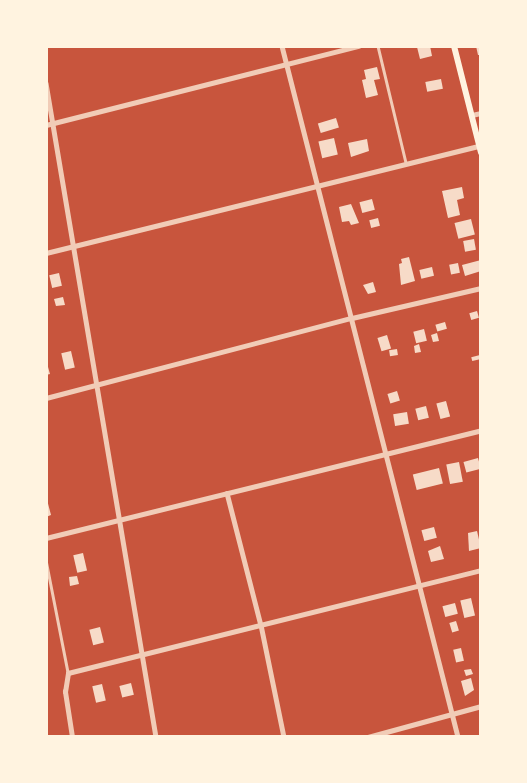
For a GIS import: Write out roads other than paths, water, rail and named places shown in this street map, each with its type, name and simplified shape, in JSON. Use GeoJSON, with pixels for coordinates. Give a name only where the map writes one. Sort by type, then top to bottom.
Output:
{"type":"FeatureCollection","features":[{"type":"Feature","properties":{"kind":"main road"},"geometry":{"type":"LineString","coordinates":[[454,46],[481,153]]}},
{"type":"Feature","properties":{"kind":"street"},"geometry":{"type":"LineString","coordinates":[[282,46],[458,737]]}},
{"type":"Feature","properties":{"kind":"street"},"geometry":{"type":"LineString","coordinates":[[46,125],[358,46]]}},
{"type":"Feature","properties":{"kind":"street"},"geometry":{"type":"LineString","coordinates":[[46,83],[75,246],[118,520],[156,737]]}},
{"type":"Feature","properties":{"kind":"street"},"geometry":{"type":"LineString","coordinates":[[472,115],[481,113]]}},
{"type":"Feature","properties":{"kind":"street"},"geometry":{"type":"LineString","coordinates":[[46,253],[318,184],[479,146]]}},
{"type":"Feature","properties":{"kind":"street"},"geometry":{"type":"LineString","coordinates":[[46,398],[98,386],[352,318],[481,288]]}},
{"type":"Feature","properties":{"kind":"street"},"geometry":{"type":"LineString","coordinates":[[46,538],[481,430]]}},
{"type":"Feature","properties":{"kind":"street"},"geometry":{"type":"LineString","coordinates":[[227,493],[261,625],[284,737]]}},
{"type":"Feature","properties":{"kind":"street"},"geometry":{"type":"LineString","coordinates":[[72,737],[65,692],[68,673],[481,570]]}},
{"type":"Feature","properties":{"kind":"street"},"geometry":{"type":"LineString","coordinates":[[368,737],[481,706]]}},
{"type":"Feature","properties":{"kind":"lane"},"geometry":{"type":"LineString","coordinates":[[378,46],[406,163]]}},
{"type":"Feature","properties":{"kind":"lane"},"geometry":{"type":"LineString","coordinates":[[46,560],[68,673]]}}]}
